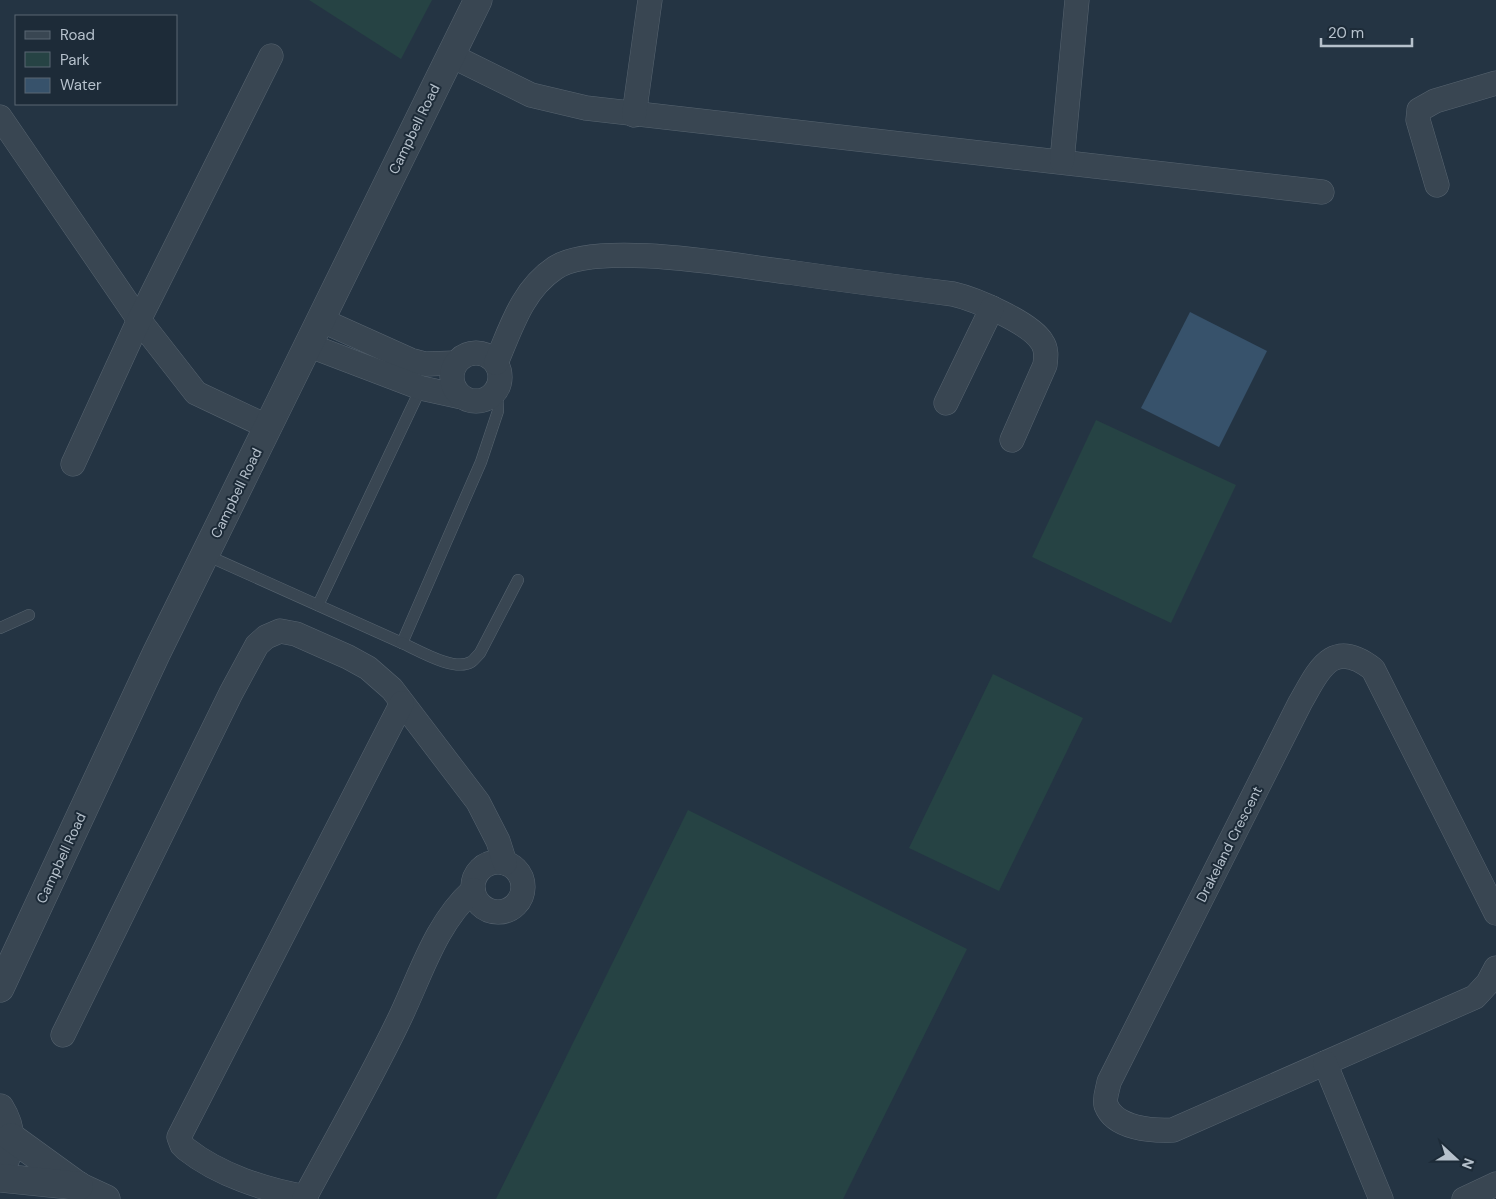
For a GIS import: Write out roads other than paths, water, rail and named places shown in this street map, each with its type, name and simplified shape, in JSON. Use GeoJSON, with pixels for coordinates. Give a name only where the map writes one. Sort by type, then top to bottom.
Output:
{"type":"FeatureCollection","features":[{"type":"Feature","properties":{"kind":"street","name":"Campbell Road"},"geometry":{"type":"LineString","coordinates":[[0,988],[152,663],[478,0]]}},
{"type":"Feature","properties":{"kind":"street"},"geometry":{"type":"LineString","coordinates":[[634,114],[650,0]]}},
{"type":"Feature","properties":{"kind":"street"},"geometry":{"type":"LineString","coordinates":[[1062,161],[1077,0]]}},
{"type":"Feature","properties":{"kind":"street"},"geometry":{"type":"LineString","coordinates":[[450,55],[531,95],[586,108],[1322,192]]}},
{"type":"Feature","properties":{"kind":"street"},"geometry":{"type":"LineString","coordinates":[[73,464],[139,320],[271,56]]}},
{"type":"Feature","properties":{"kind":"street"},"geometry":{"type":"LineString","coordinates":[[1437,186],[1418,120],[1419,110],[1435,102],[1496,83]]}},
{"type":"Feature","properties":{"kind":"street"},"geometry":{"type":"LineString","coordinates":[[0,117],[139,320],[196,392],[268,427]]}},
{"type":"Feature","properties":{"kind":"street"},"geometry":{"type":"LineString","coordinates":[[496,363],[518,312],[534,286],[556,266],[597,256],[627,255],[672,258],[953,294],[969,298],[992,308],[1031,330],[1043,343],[1046,352],[1045,365],[1012,440]]}},
{"type":"Feature","properties":{"kind":"street"},"geometry":{"type":"LineString","coordinates":[[946,403],[992,308]]}},
{"type":"Feature","properties":{"kind":"street"},"geometry":{"type":"LineString","coordinates":[[462,397],[455,391],[451,381],[463,358],[518,312]]}},
{"type":"Feature","properties":{"kind":"street"},"geometry":{"type":"LineString","coordinates":[[308,345],[421,388],[462,397],[471,401],[481,401],[490,397],[496,390],[500,372],[496,363],[489,356],[426,364],[410,360],[321,320]]}},
{"type":"Feature","properties":{"kind":"street"},"geometry":{"type":"LineString","coordinates":[[63,1035],[231,693],[257,645],[266,637],[280,631],[296,634],[348,657],[368,668],[386,684],[478,802],[493,827],[505,863]]}},
{"type":"Feature","properties":{"kind":"street","name":"Drakeland Crescent"},"geometry":{"type":"LineString","coordinates":[[1496,913],[1373,669],[1362,660],[1348,657],[1338,656],[1328,660],[1300,703],[1114,1073],[1106,1098],[1107,1106],[1118,1119],[1133,1126],[1154,1131],[1173,1130],[1474,997],[1488,983],[1496,968]]}},
{"type":"Feature","properties":{"kind":"street"},"geometry":{"type":"LineString","coordinates":[[402,703],[179,1137],[182,1145],[219,1168],[263,1187],[305,1198],[398,1024],[443,924],[457,904],[473,890]]}},
{"type":"Feature","properties":{"kind":"street"},"geometry":{"type":"LineString","coordinates":[[495,862],[505,863],[514,867],[520,875],[523,884],[522,894],[517,903],[509,909],[500,912],[490,911],[476,899],[473,890],[478,871],[486,865],[495,862]]}},
{"type":"Feature","properties":{"kind":"street"},"geometry":{"type":"LineString","coordinates":[[1325,1063],[1381,1199]]}},
{"type":"Feature","properties":{"kind":"street"},"geometry":{"type":"LineString","coordinates":[[0,1105],[8,1123],[11,1137],[8,1153],[0,1168]]}},
{"type":"Feature","properties":{"kind":"street"},"geometry":{"type":"LineString","coordinates":[[11,1137],[80,1187],[106,1199]]}},
{"type":"Feature","properties":{"kind":"street"},"geometry":{"type":"LineString","coordinates":[[0,1178],[80,1187]]}},
{"type":"Feature","properties":{"kind":"street"},"geometry":{"type":"LineString","coordinates":[[1464,1199],[1496,1184]]}},
{"type":"Feature","properties":{"kind":"lane"},"geometry":{"type":"LineString","coordinates":[[318,605],[421,388]]}},
{"type":"Feature","properties":{"kind":"lane"},"geometry":{"type":"LineString","coordinates":[[402,643],[481,462],[498,411],[496,390]]}},
{"type":"Feature","properties":{"kind":"lane"},"geometry":{"type":"LineString","coordinates":[[206,555],[445,662],[456,665],[471,662],[480,654],[518,580]]}},
{"type":"Feature","properties":{"kind":"lane"},"geometry":{"type":"LineString","coordinates":[[0,628],[29,615]]}},
{"type":"Feature","properties":{"kind":"water"},"geometry":{"type":"Polygon","coordinates":[[[1190,312],[1267,351],[1219,447],[1141,408],[1190,312]]]}}]}
